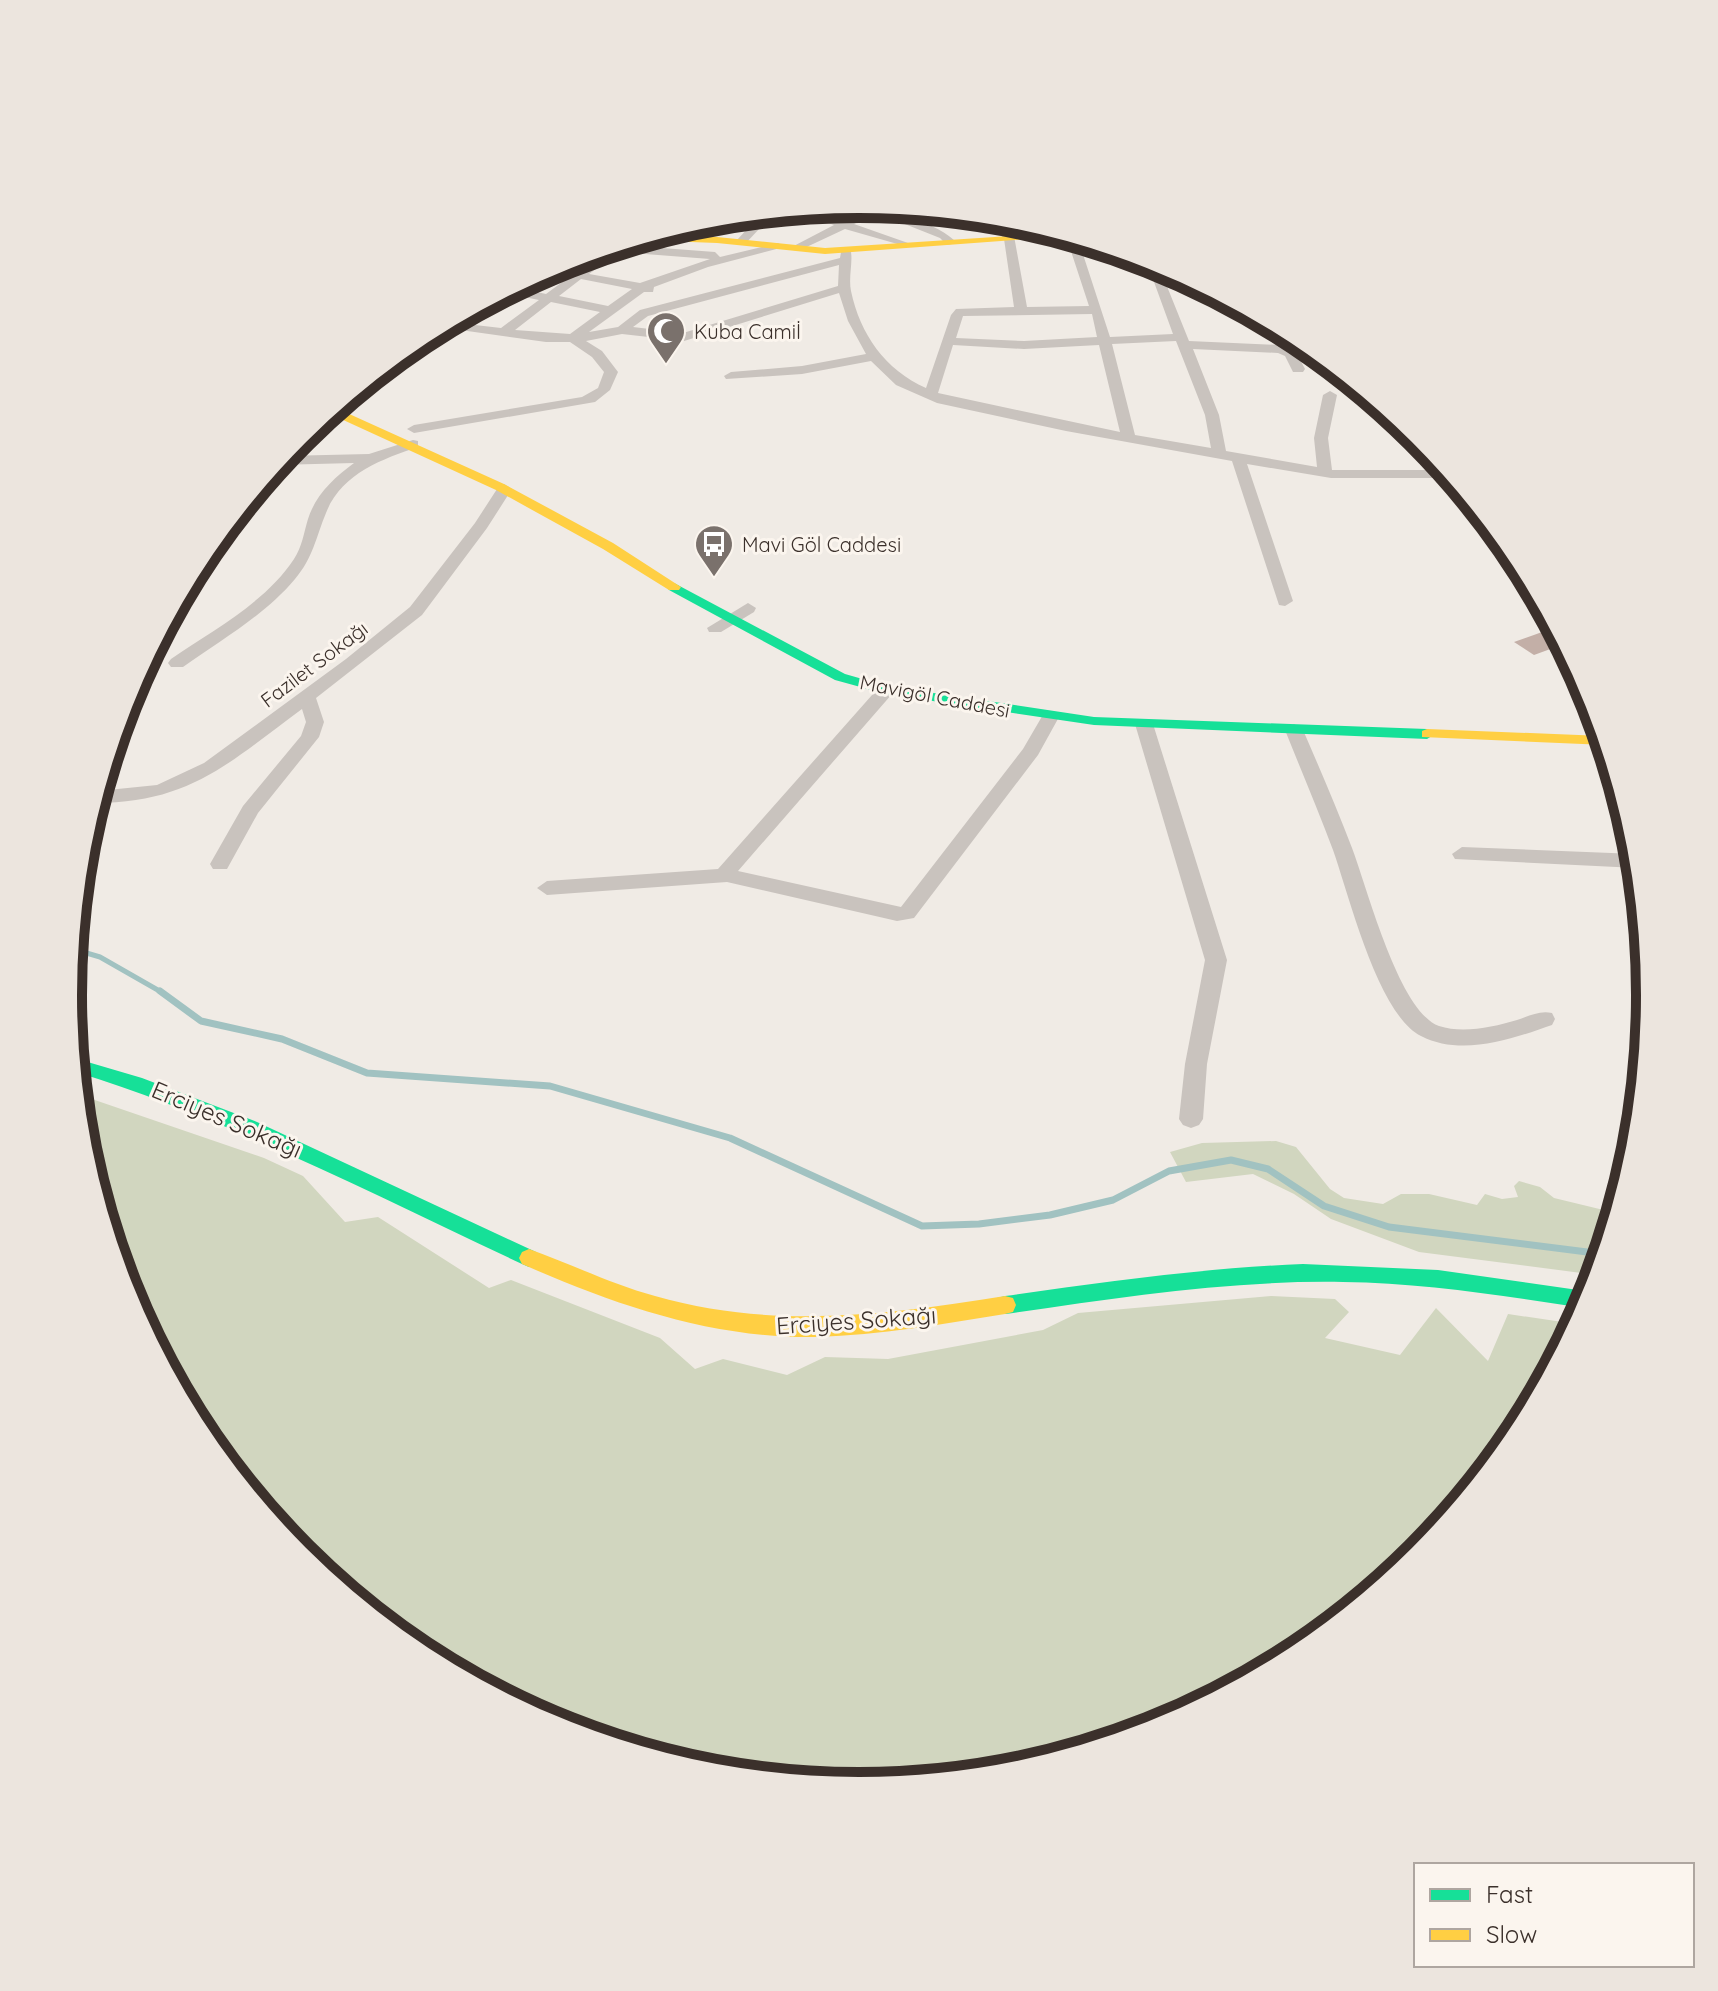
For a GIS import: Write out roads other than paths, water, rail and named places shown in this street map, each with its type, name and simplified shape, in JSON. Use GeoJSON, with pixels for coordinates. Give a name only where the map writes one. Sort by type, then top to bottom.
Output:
{"type":"FeatureCollection","features":[{"type":"Feature","properties":{"kind":"main road"},"geometry":{"type":"LineString","coordinates":[[685,238],[738,249],[786,248],[845,255],[904,245],[1028,237]]}},
{"type":"Feature","properties":{"kind":"main road","name":"Mavigöl Caddesi"},"geometry":{"type":"LineString","coordinates":[[353,406],[558,502],[833,653],[882,672],[1061,703],[1141,709],[1586,722]]}},
{"type":"Feature","properties":{"kind":"main road","name":"Mavigöl Caddesi"},"geometry":{"type":"LineString","coordinates":[[344,414],[414,436],[634,560],[723,623],[840,677],[886,690],[1050,717],[1144,724],[1593,741]]}},
{"type":"Feature","properties":{"kind":"main road","name":"Erciyes Sokağı"},"geometry":{"type":"LineString","coordinates":[[86,1068],[174,1093],[629,1301],[722,1321],[761,1326],[822,1327],[880,1323],[1184,1282],[1336,1272],[1453,1281],[1575,1298]]}},
{"type":"Feature","properties":{"kind":"street"},"geometry":{"type":"LineString","coordinates":[[786,248],[854,218]]}},
{"type":"Feature","properties":{"kind":"street"},"geometry":{"type":"LineString","coordinates":[[828,219],[904,245]]}},
{"type":"Feature","properties":{"kind":"street"},"geometry":{"type":"LineString","coordinates":[[905,220],[944,236],[951,243]]}},
{"type":"Feature","properties":{"kind":"street"},"geometry":{"type":"LineString","coordinates":[[573,338],[644,286],[738,249],[758,225]]}},
{"type":"Feature","properties":{"kind":"street"},"geometry":{"type":"LineString","coordinates":[[1006,232],[1010,238],[1021,309]]}},
{"type":"Feature","properties":{"kind":"street"},"geometry":{"type":"LineString","coordinates":[[650,248],[738,249]]}},
{"type":"Feature","properties":{"kind":"street"},"geometry":{"type":"LineString","coordinates":[[1076,250],[1097,310],[1129,438]]}},
{"type":"Feature","properties":{"kind":"street"},"geometry":{"type":"LineString","coordinates":[[622,330],[644,313],[677,306],[845,255],[844,288],[854,321],[874,357],[901,382],[930,395],[954,403],[1129,438],[1325,473],[1434,474]]}},
{"type":"Feature","properties":{"kind":"street"},"geometry":{"type":"LineString","coordinates":[[506,331],[593,266]]}},
{"type":"Feature","properties":{"kind":"street"},"geometry":{"type":"LineString","coordinates":[[571,275],[644,286],[677,306]]}},
{"type":"Feature","properties":{"kind":"street"},"geometry":{"type":"LineString","coordinates":[[1158,279],[1212,415],[1219,452]]}},
{"type":"Feature","properties":{"kind":"street"},"geometry":{"type":"LineString","coordinates":[[464,327],[546,338],[573,338],[622,330],[684,337],[844,288]]}},
{"type":"Feature","properties":{"kind":"street"},"geometry":{"type":"LineString","coordinates":[[527,294],[609,310]]}},
{"type":"Feature","properties":{"kind":"street"},"geometry":{"type":"LineString","coordinates":[[930,395],[960,312],[1097,310]]}},
{"type":"Feature","properties":{"kind":"street"},"geometry":{"type":"LineString","coordinates":[[177,663],[291,574],[308,549],[325,499],[342,479],[370,458],[414,436],[585,401],[597,395],[609,385],[611,372],[597,354],[573,338]]}},
{"type":"Feature","properties":{"kind":"street"},"geometry":{"type":"LineString","coordinates":[[948,341],[1024,345],[1182,341],[1280,349],[1290,353],[1298,369]]}},
{"type":"Feature","properties":{"kind":"street"},"geometry":{"type":"LineString","coordinates":[[731,376],[802,370],[874,357]]}},
{"type":"Feature","properties":{"kind":"street"},"geometry":{"type":"LineString","coordinates":[[1325,473],[1321,438],[1330,395]]}},
{"type":"Feature","properties":{"kind":"street"},"geometry":{"type":"LineString","coordinates":[[296,460],[370,458]]}},
{"type":"Feature","properties":{"kind":"street"},"geometry":{"type":"LineString","coordinates":[[1238,458],[1285,601]]}},
{"type":"Feature","properties":{"kind":"street","name":"Fazilet Sokağı"},"geometry":{"type":"LineString","coordinates":[[107,796],[145,794],[185,780],[245,744],[307,697],[416,611],[482,525],[504,489]]}},
{"type":"Feature","properties":{"kind":"street"},"geometry":{"type":"LineString","coordinates":[[723,623],[748,608]]}},
{"type":"Feature","properties":{"kind":"street"},"geometry":{"type":"LineString","coordinates":[[727,875],[727,871],[886,690]]}},
{"type":"Feature","properties":{"kind":"street"},"geometry":{"type":"LineString","coordinates":[[220,864],[250,810],[310,737],[315,722],[307,697]]}},
{"type":"Feature","properties":{"kind":"street"},"geometry":{"type":"LineString","coordinates":[[547,888],[727,875],[897,914],[907,913],[1031,751],[1050,717]]}},
{"type":"Feature","properties":{"kind":"street"},"geometry":{"type":"LineString","coordinates":[[1144,724],[1216,960],[1196,1064],[1191,1119]]}},
{"type":"Feature","properties":{"kind":"street"},"geometry":{"type":"LineString","coordinates":[[1294,730],[1374,939],[1403,1005],[1416,1022],[1436,1033],[1471,1035],[1513,1031],[1544,1019]]}},
{"type":"Feature","properties":{"kind":"street"},"geometry":{"type":"LineString","coordinates":[[1462,854],[1624,860]]}},
{"type":"Feature","properties":{"kind":"waterway"},"geometry":{"type":"LineString","coordinates":[[84,952],[100,957],[162,992]]}},
{"type":"Feature","properties":{"kind":"waterway"},"geometry":{"type":"LineString","coordinates":[[162,992],[201,1021],[282,1039],[367,1073],[550,1086],[730,1138],[922,1226],[979,1224],[1050,1215],[1113,1200],[1169,1171],[1231,1160],[1268,1169],[1324,1206],[1389,1227],[1592,1253]]}},
{"type":"Feature","properties":{"kind":"place","name":"Kuba Camiİ"},"geometry":{"type":"Point","coordinates":[666,365]}},
{"type":"Feature","properties":{"kind":"place","name":"Mavi Göl Caddesi"},"geometry":{"type":"Point","coordinates":[714,578]}}]}
